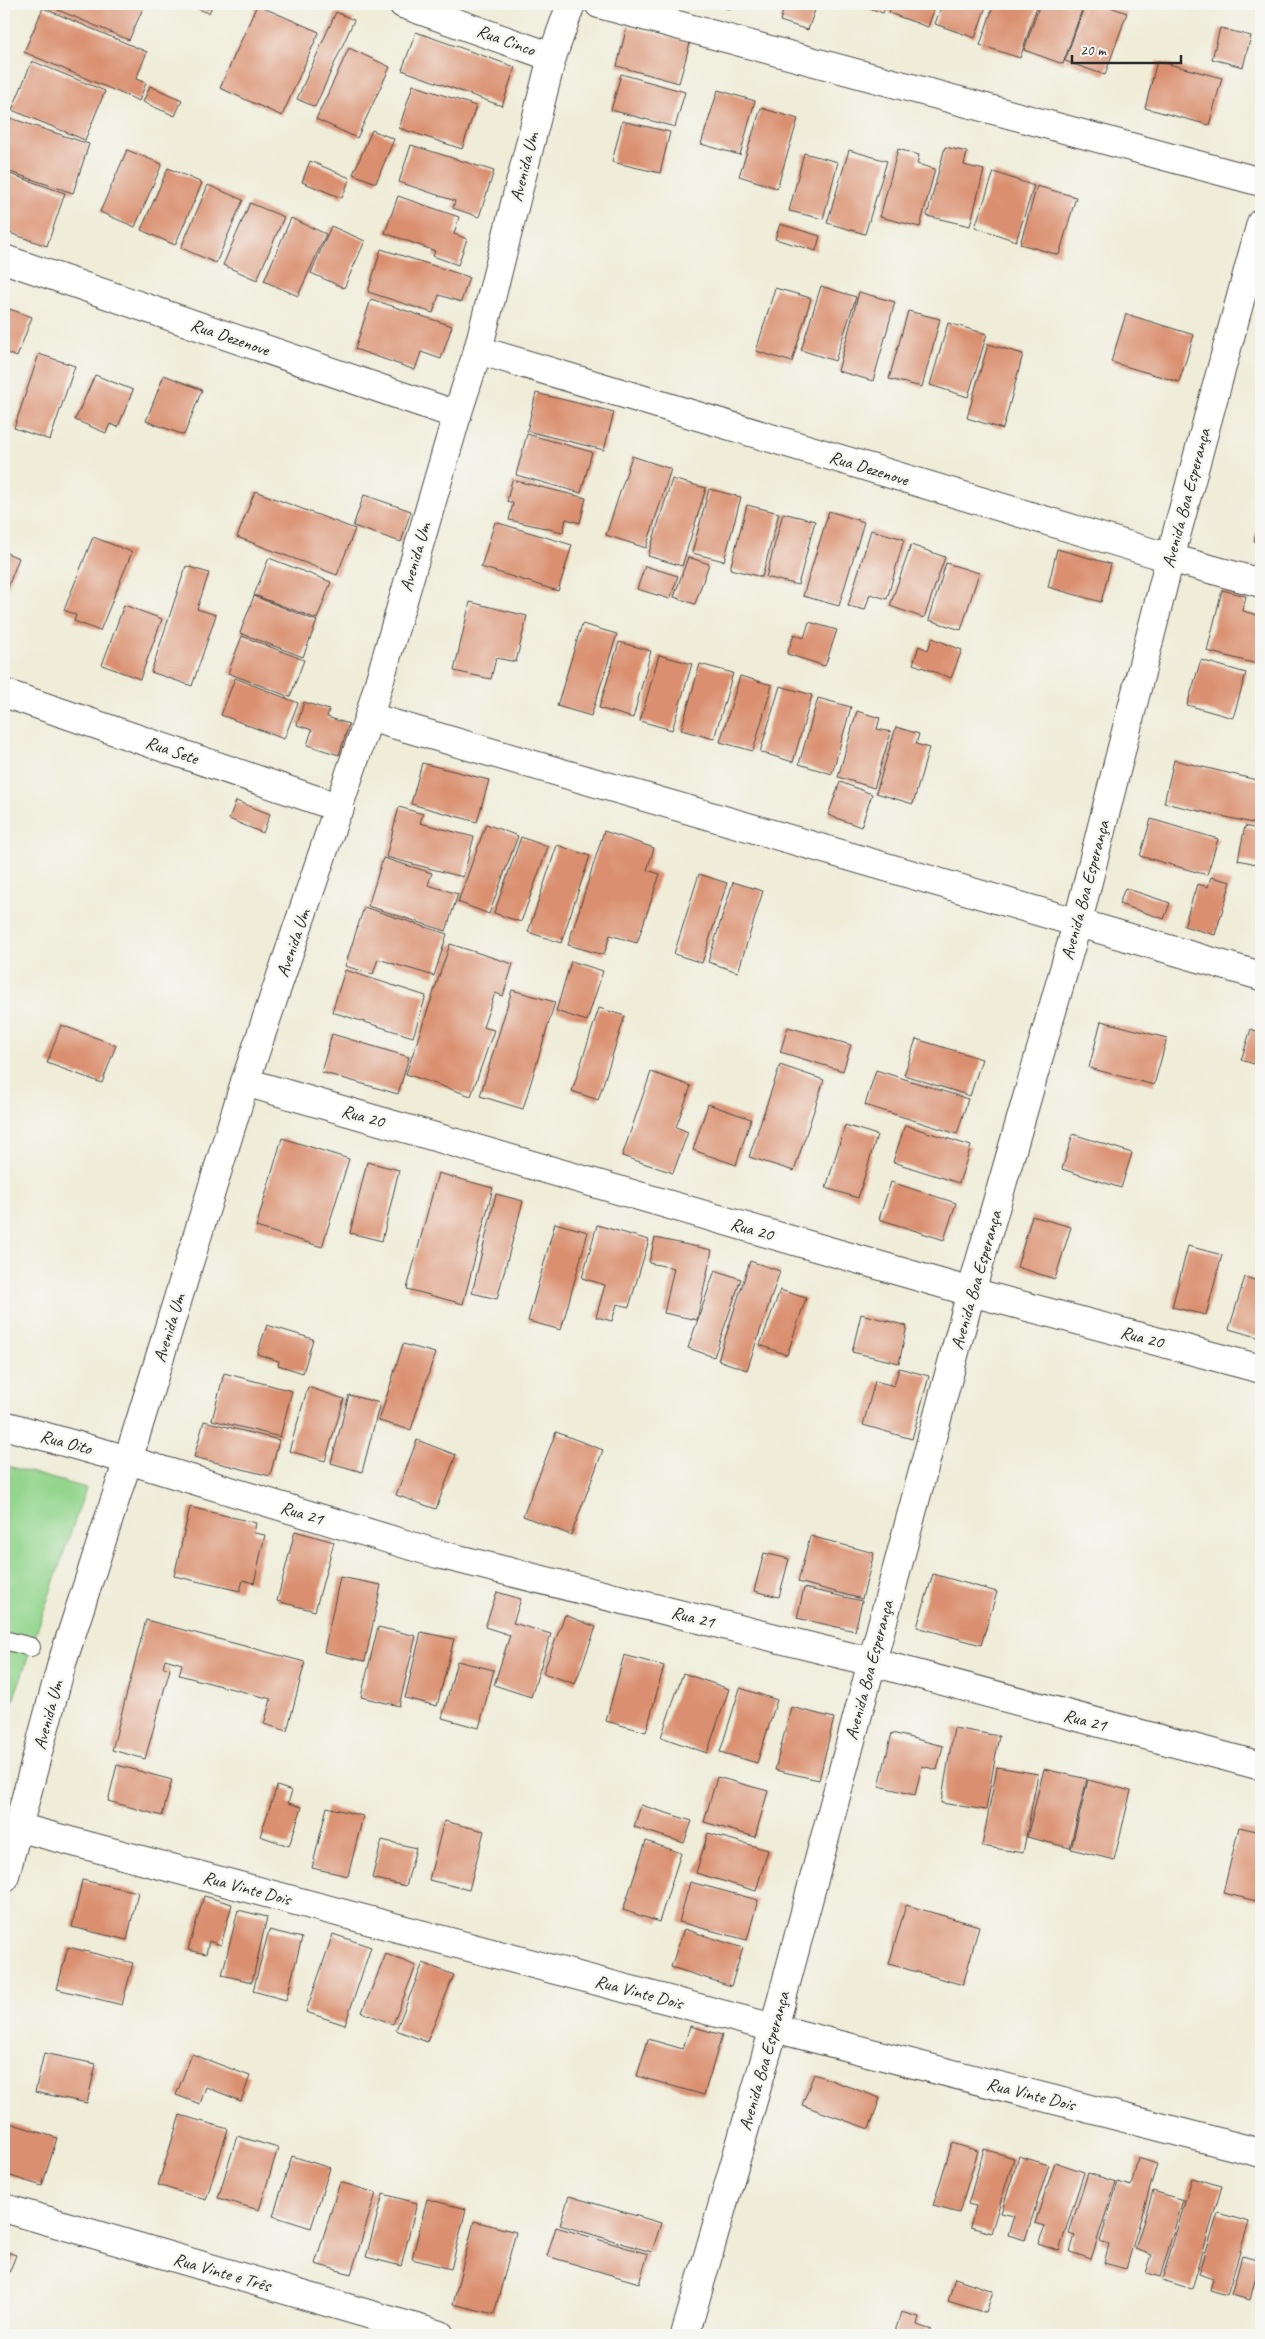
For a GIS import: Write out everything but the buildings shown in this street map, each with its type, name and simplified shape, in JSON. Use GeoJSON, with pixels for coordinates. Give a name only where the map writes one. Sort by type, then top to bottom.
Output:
{"type":"FeatureCollection","features":[{"type":"Feature","properties":{"kind":"street","name":"Rua Cinco"},"geometry":{"type":"LineString","coordinates":[[404,4],[552,57]]}},
{"type":"Feature","properties":{"kind":"street","name":"Avenida Um"},"geometry":{"type":"LineString","coordinates":[[4,1879],[62,1663],[128,1460],[245,1082],[340,808],[369,717],[456,415],[478,350],[552,57],[571,4]]}},
{"type":"Feature","properties":{"kind":"street"},"geometry":{"type":"LineString","coordinates":[[599,4],[1261,182]]}},
{"type":"Feature","properties":{"kind":"street","name":"Avenida Boa Esperança"},"geometry":{"type":"LineString","coordinates":[[685,2335],[774,2028],[971,1292],[1078,922],[1170,558],[1261,223]]}},
{"type":"Feature","properties":{"kind":"street","name":"Rua Dezenove"},"geometry":{"type":"LineString","coordinates":[[4,259],[456,415]]}},
{"type":"Feature","properties":{"kind":"street","name":"Rua Dezenove"},"geometry":{"type":"LineString","coordinates":[[478,350],[1170,558],[1261,583]]}},
{"type":"Feature","properties":{"kind":"street","name":"Rua Sete"},"geometry":{"type":"LineString","coordinates":[[4,693],[340,808]]}},
{"type":"Feature","properties":{"kind":"street"},"geometry":{"type":"LineString","coordinates":[[369,717],[1261,976]]}},
{"type":"Feature","properties":{"kind":"street","name":"Rua 20"},"geometry":{"type":"LineString","coordinates":[[245,1082],[971,1292],[1261,1369]]}},
{"type":"Feature","properties":{"kind":"street","name":"Rua Oito"},"geometry":{"type":"LineString","coordinates":[[4,1425],[128,1460]]}},
{"type":"Feature","properties":{"kind":"street","name":"Rua 21"},"geometry":{"type":"LineString","coordinates":[[128,1460],[438,1554],[872,1662],[1261,1766]]}},
{"type":"Feature","properties":{"kind":"street","name":"Rua Vinte Dois"},"geometry":{"type":"LineString","coordinates":[[18,1827],[774,2028],[1261,2154]]}},
{"type":"Feature","properties":{"kind":"street","name":"Rua Vinte e Três"},"geometry":{"type":"LineString","coordinates":[[4,2208],[440,2335]]}},
{"type":"Feature","properties":{"kind":"lane"},"geometry":{"type":"LineString","coordinates":[[4,1640],[31,1646]]}},
{"type":"Feature","properties":{"kind":"green space"},"geometry":{"type":"Polygon","coordinates":[[[4,1465],[86,1488],[4,1727],[4,1465]]]}}]}
